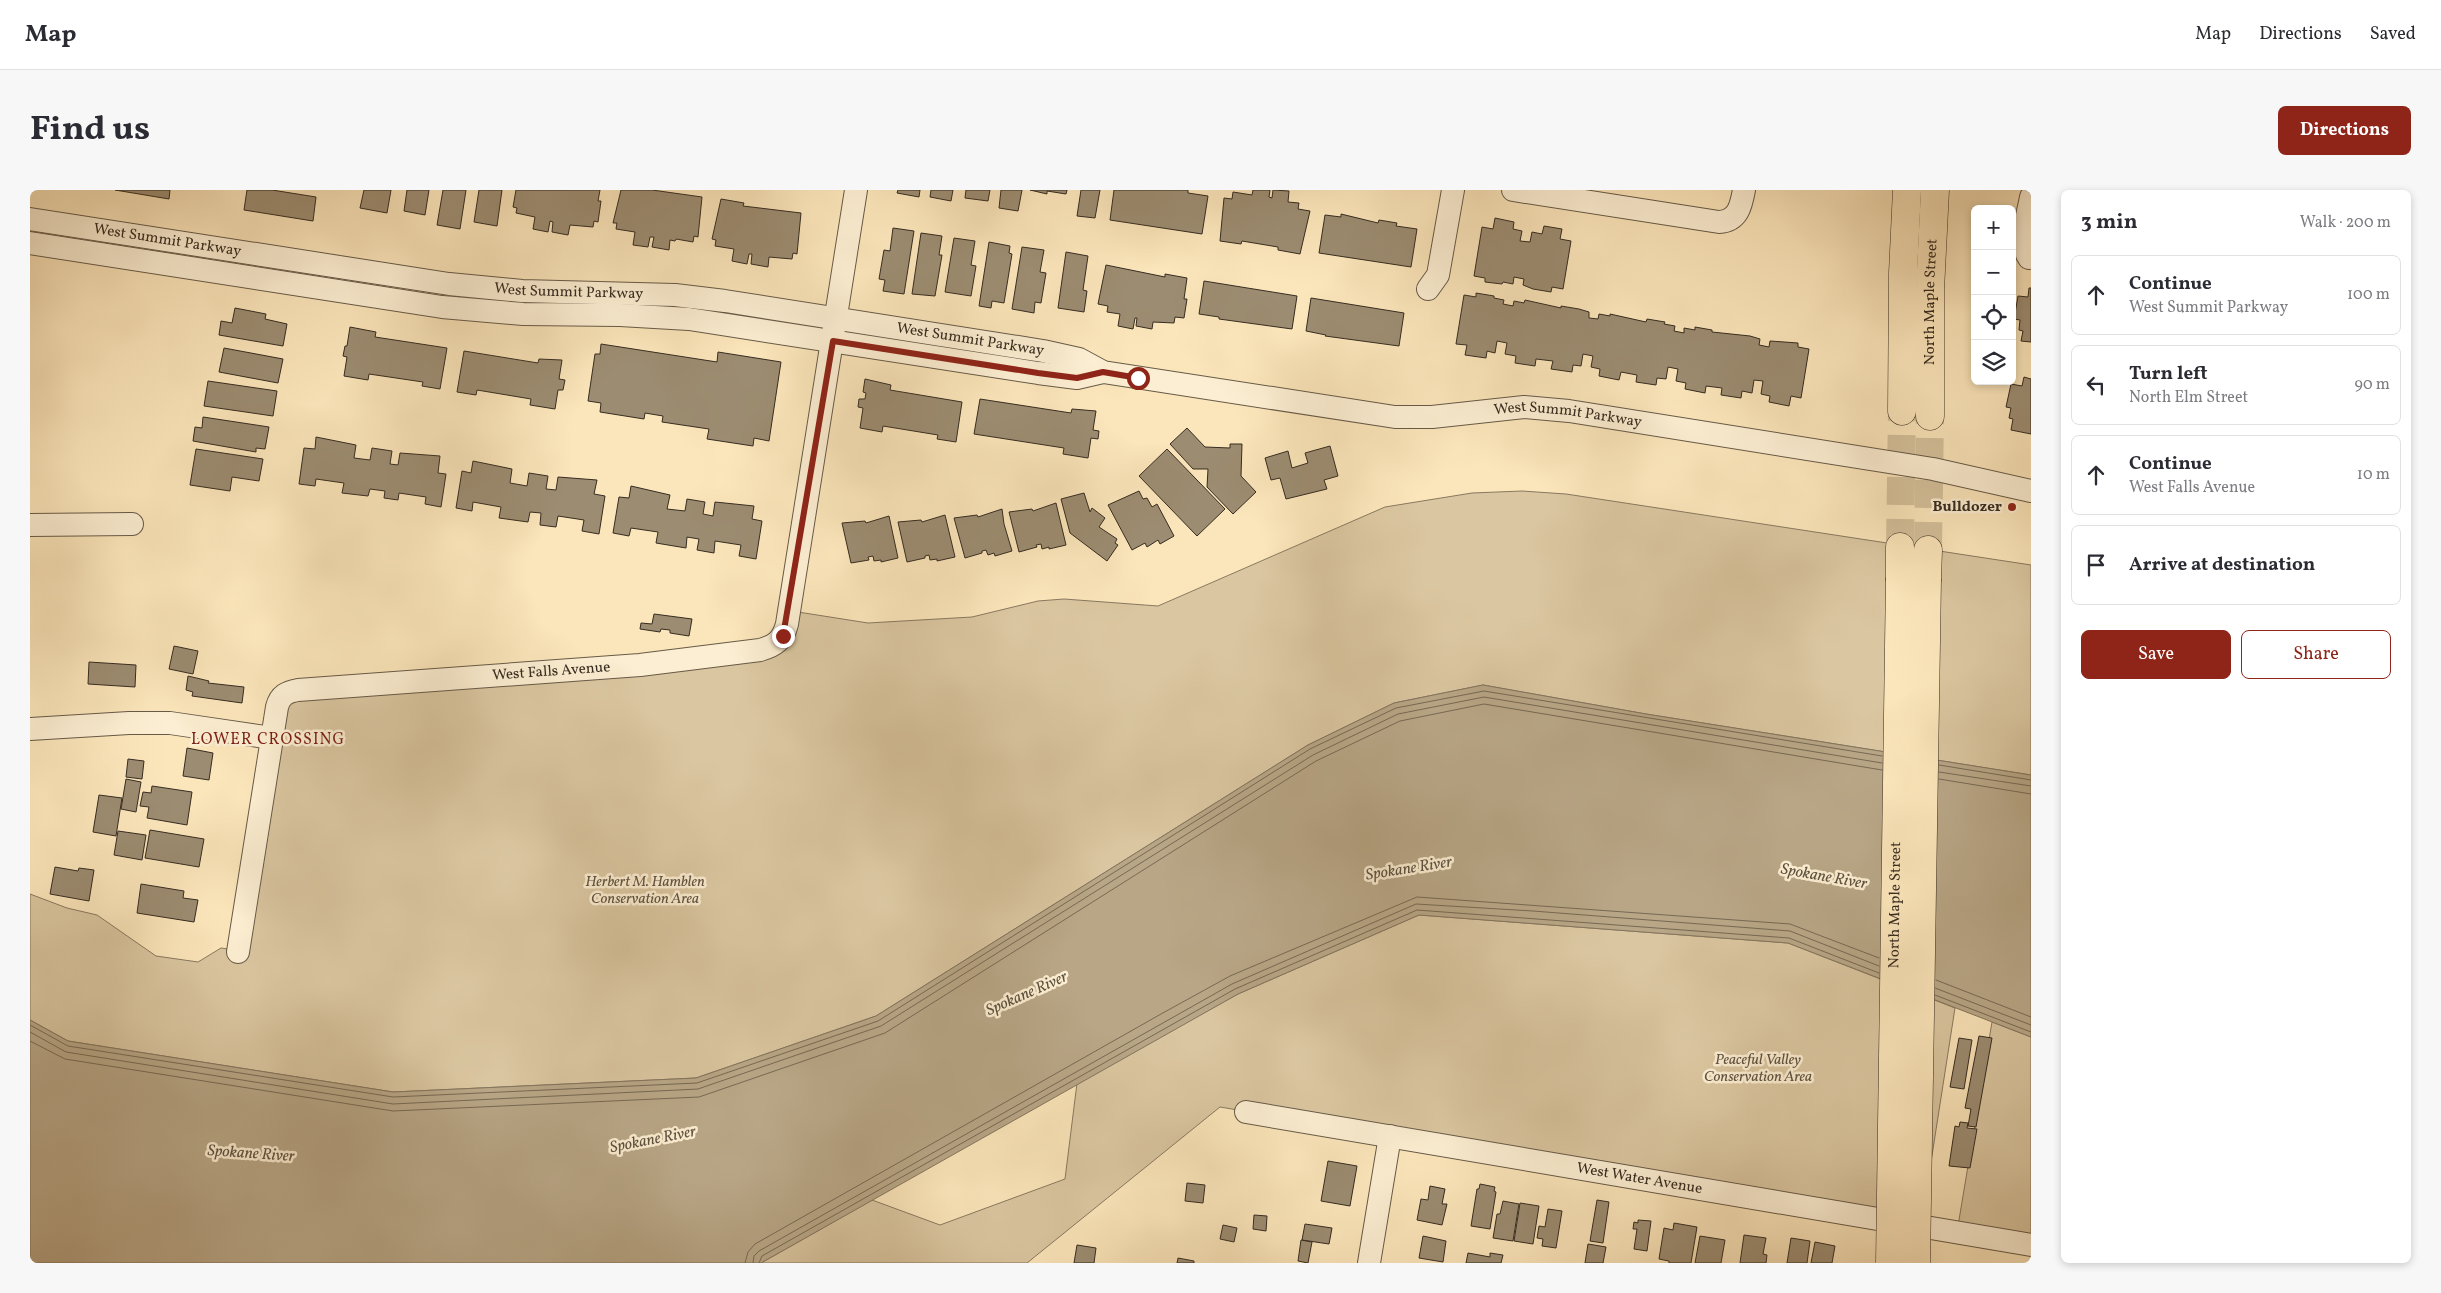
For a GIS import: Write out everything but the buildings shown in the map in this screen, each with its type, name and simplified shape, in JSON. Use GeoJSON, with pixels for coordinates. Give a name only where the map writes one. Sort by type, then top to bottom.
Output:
{"type":"FeatureCollection","features":[{"type":"Feature","properties":{"kind":"main road","name":"North Maple Street"},"geometry":{"type":"LineString","coordinates":[[1902,410],[1903,273],[1907,190]]}},
{"type":"Feature","properties":{"kind":"main road","name":"North Maple Street"},"geometry":{"type":"LineString","coordinates":[[1930,416],[1930,290],[1935,190]]}},
{"type":"Feature","properties":{"kind":"main road","name":"North Maple Street"},"geometry":{"type":"LineString","coordinates":[[1890,1263],[1900,547]]}},
{"type":"Feature","properties":{"kind":"main road","name":"North Maple Street"},"geometry":{"type":"LineString","coordinates":[[1916,1263],[1928,550]]}},
{"type":"Feature","properties":{"kind":"street"},"geometry":{"type":"LineString","coordinates":[[833,341],[856,190]]}},
{"type":"Feature","properties":{"kind":"street"},"geometry":{"type":"LineString","coordinates":[[1428,289],[1436,281],[1439,272],[1453,190]]}},
{"type":"Feature","properties":{"kind":"street"},"geometry":{"type":"LineString","coordinates":[[1513,190],[1724,221],[1733,217],[1740,210],[1744,190]]}},
{"type":"Feature","properties":{"kind":"street"},"geometry":{"type":"LineString","coordinates":[[2029,258],[2025,251],[2024,241],[2031,197]]}},
{"type":"Feature","properties":{"kind":"street","name":"West Summit Parkway"},"geometry":{"type":"LineString","coordinates":[[30,220],[487,289],[675,295],[1043,352],[1079,359],[1103,372],[1395,417],[1432,416],[1524,407],[1569,411],[1933,469],[2031,491]]}},
{"type":"Feature","properties":{"kind":"street"},"geometry":{"type":"LineString","coordinates":[[67,249],[70,226]]}},
{"type":"Feature","properties":{"kind":"street","name":"West Summit Parkway"},"geometry":{"type":"LineString","coordinates":[[30,243],[480,311],[523,314],[620,315],[689,320],[1077,378],[1103,372]]}},
{"type":"Feature","properties":{"kind":"street"},"geometry":{"type":"LineString","coordinates":[[331,290],[335,267]]}},
{"type":"Feature","properties":{"kind":"street","name":"West Falls Avenue"},"geometry":{"type":"LineString","coordinates":[[272,738],[278,702],[283,695],[298,690],[640,665],[760,650],[770,647],[781,640],[790,604],[833,341]]}},
{"type":"Feature","properties":{"kind":"street"},"geometry":{"type":"LineString","coordinates":[[30,525],[132,524]]}},
{"type":"Feature","properties":{"kind":"street"},"geometry":{"type":"LineString","coordinates":[[30,730],[129,723],[170,723],[272,738],[238,952]]}},
{"type":"Feature","properties":{"kind":"street","name":"West Water Avenue"},"geometry":{"type":"LineString","coordinates":[[1246,1112],[2031,1245]]}},
{"type":"Feature","properties":{"kind":"street"},"geometry":{"type":"LineString","coordinates":[[1369,1263],[1390,1136]]}},
{"type":"Feature","properties":{"kind":"green space","name":"Herbert M. Hamblen Conservation Area"},"geometry":{"type":"Polygon","coordinates":[[[1522,491],[1566,494],[2031,565],[2031,775],[1646,714],[1483,685],[1394,703],[1308,745],[876,1016],[696,1078],[393,1092],[68,1041],[30,1020],[30,894],[67,908],[97,915],[156,956],[198,962],[221,948],[249,952],[289,700],[758,657],[798,612],[868,623],[972,617],[1038,601],[1064,599],[1158,606],[1385,507],[1472,493],[1522,491]]]}},
{"type":"Feature","properties":{"kind":"green space","name":"Peaceful Valley Conservation Area"},"geometry":{"type":"Polygon","coordinates":[[[1419,915],[1788,943],[1955,1008],[1921,1226],[1220,1107],[1027,1263],[761,1263],[872,1200],[940,1225],[1065,1179],[1077,1083],[1238,994],[1419,915]]]}},
{"type":"Feature","properties":{"kind":"green space"},"geometry":{"type":"Polygon","coordinates":[[[1992,1022],[2031,1037],[2031,1245],[1957,1232],[1992,1022]]]}},
{"type":"Feature","properties":{"kind":"water","name":"Spokane River"},"geometry":{"type":"Polygon","coordinates":[[[1483,685],[1646,714],[2031,775],[2031,1037],[1788,943],[1419,915],[1238,994],[761,1263],[30,1263],[30,1020],[68,1041],[393,1092],[696,1078],[876,1016],[1308,745],[1394,703],[1483,685]]]}},
{"type":"Feature","properties":{"kind":"tunnel"},"geometry":{"type":"LineString","coordinates":[[1900,547],[1902,411]]}},
{"type":"Feature","properties":{"kind":"tunnel"},"geometry":{"type":"LineString","coordinates":[[1928,550],[1930,416]]}},
{"type":"Feature","properties":{"kind":"place","name":"Bulldozer"},"geometry":{"type":"Point","coordinates":[2012,507]}},
{"type":"Feature","properties":{"kind":"district","name":"LOWER CROSSING"},"geometry":{"type":"Point","coordinates":[268,740]}},
{"type":"Feature","properties":{"kind":"route"},"geometry":{"type":"LineString","coordinates":[[783,636],[787,624],[833,341],[1077,378],[1103,372],[1138,378]]}}]}
